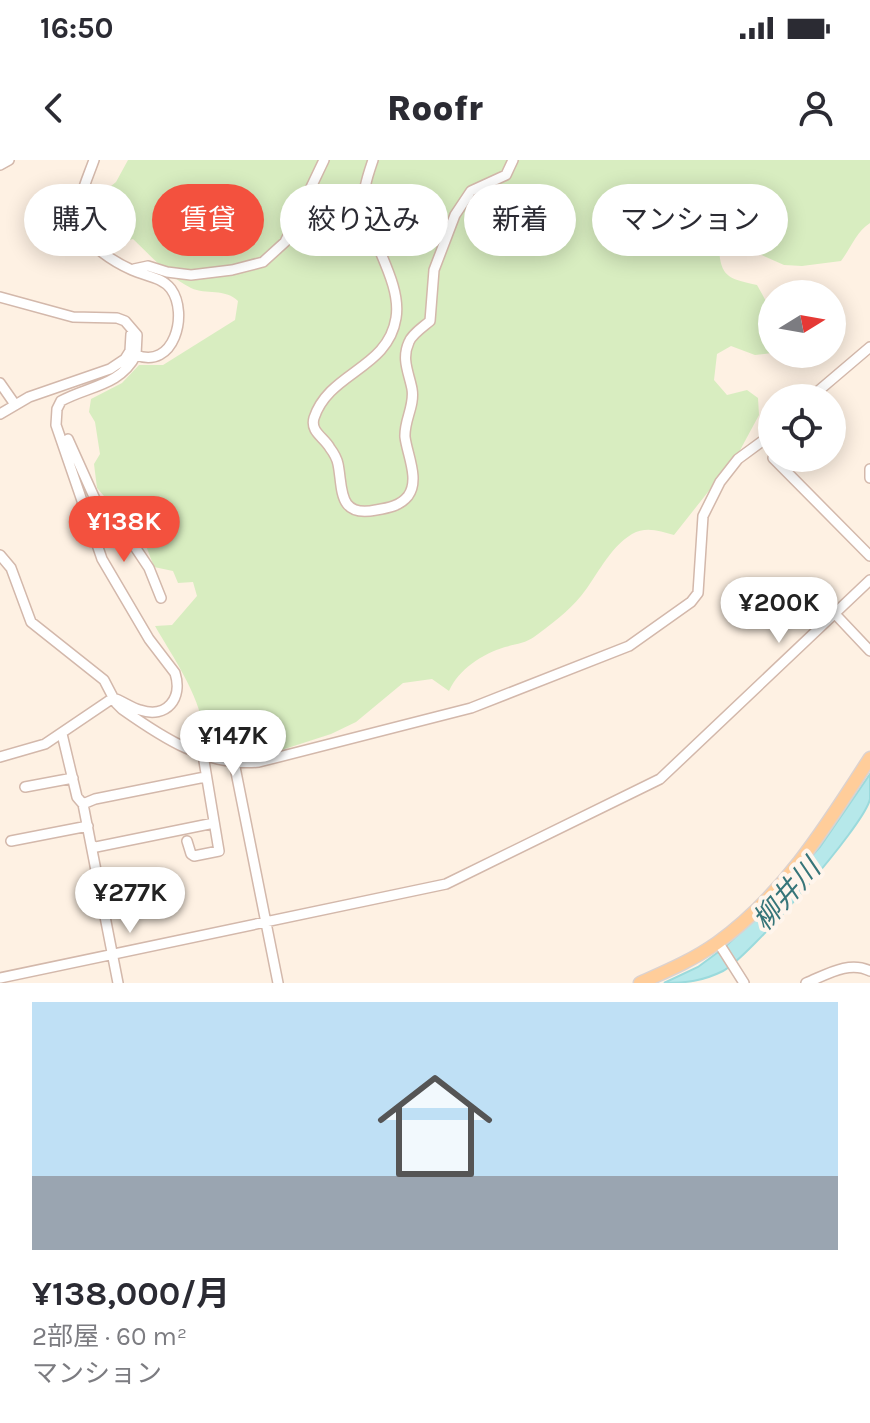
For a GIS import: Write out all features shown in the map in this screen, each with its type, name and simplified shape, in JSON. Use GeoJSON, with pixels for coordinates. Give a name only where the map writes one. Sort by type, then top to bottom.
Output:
{"type":"FeatureCollection","features":[{"type":"Feature","properties":{"kind":"main road"},"geometry":{"type":"LineString","coordinates":[[640,983],[719,944],[757,908],[818,838],[870,758]]}},
{"type":"Feature","properties":{"kind":"street"},"geometry":{"type":"LineString","coordinates":[[0,165],[9,160]]}},
{"type":"Feature","properties":{"kind":"street"},"geometry":{"type":"LineString","coordinates":[[94,160],[81,199],[82,227],[88,238],[106,255],[130,270],[164,282],[172,290],[179,313],[173,341],[162,355],[153,359],[136,355]]}},
{"type":"Feature","properties":{"kind":"street"},"geometry":{"type":"LineString","coordinates":[[130,270],[148,266],[191,275],[263,262],[285,242],[324,160]]}},
{"type":"Feature","properties":{"kind":"street"},"geometry":{"type":"LineString","coordinates":[[373,160],[365,184],[365,208],[392,286],[397,305],[396,318],[379,355],[340,382],[320,406],[313,421],[314,430],[328,443],[338,463],[342,497],[354,509],[368,512],[394,507],[410,494],[413,483],[405,424],[412,405],[412,389],[406,373],[406,354],[409,340],[430,321],[434,270],[455,215],[471,191],[506,175],[513,160]]}},
{"type":"Feature","properties":{"kind":"street"},"geometry":{"type":"LineString","coordinates":[[0,297],[73,317],[117,318],[137,335],[136,355],[129,367],[116,378],[61,401],[57,409],[56,425],[102,559],[132,613],[175,673],[178,682],[178,693],[173,701],[155,712],[142,711],[113,698]]}},
{"type":"Feature","properties":{"kind":"street"},"geometry":{"type":"LineString","coordinates":[[0,414],[14,403],[110,369],[125,359],[131,344],[130,327]]}},
{"type":"Feature","properties":{"kind":"street"},"geometry":{"type":"LineString","coordinates":[[826,384],[870,347]]}},
{"type":"Feature","properties":{"kind":"street"},"geometry":{"type":"LineString","coordinates":[[0,383],[14,403]]}},
{"type":"Feature","properties":{"kind":"street"},"geometry":{"type":"LineString","coordinates":[[56,425],[65,431],[95,499],[129,538],[149,568],[161,598]]}},
{"type":"Feature","properties":{"kind":"street"},"geometry":{"type":"LineString","coordinates":[[0,555],[11,568],[31,622],[104,680],[122,709],[162,737],[203,755],[234,762],[259,762],[471,708],[629,646],[691,602],[698,593],[703,516],[720,482],[738,459],[758,445]]}},
{"type":"Feature","properties":{"kind":"street"},"geometry":{"type":"LineString","coordinates":[[870,469],[870,478]]}},
{"type":"Feature","properties":{"kind":"street"},"geometry":{"type":"LineString","coordinates":[[786,472],[870,556]]}},
{"type":"Feature","properties":{"kind":"street"},"geometry":{"type":"LineString","coordinates":[[0,978],[446,884],[649,786],[836,615],[870,580]]}},
{"type":"Feature","properties":{"kind":"street"},"geometry":{"type":"LineString","coordinates":[[836,615],[870,651]]}},
{"type":"Feature","properties":{"kind":"street"},"geometry":{"type":"LineString","coordinates":[[0,757],[35,748],[62,734],[113,698]]}},
{"type":"Feature","properties":{"kind":"street"},"geometry":{"type":"LineString","coordinates":[[62,734],[77,797],[83,804],[88,826],[118,983]]}},
{"type":"Feature","properties":{"kind":"street"},"geometry":{"type":"LineString","coordinates":[[187,841],[194,856],[219,851],[203,755]]}},
{"type":"Feature","properties":{"kind":"street"},"geometry":{"type":"LineString","coordinates":[[234,762],[278,983]]}},
{"type":"Feature","properties":{"kind":"street"},"geometry":{"type":"LineString","coordinates":[[83,804],[205,777]]}},
{"type":"Feature","properties":{"kind":"street"},"geometry":{"type":"LineString","coordinates":[[25,787],[73,778]]}},
{"type":"Feature","properties":{"kind":"street"},"geometry":{"type":"LineString","coordinates":[[91,845],[96,847],[214,823]]}},
{"type":"Feature","properties":{"kind":"street"},"geometry":{"type":"LineString","coordinates":[[11,841],[88,826]]}},
{"type":"Feature","properties":{"kind":"street"},"geometry":{"type":"LineString","coordinates":[[719,944],[744,983]]}},
{"type":"Feature","properties":{"kind":"street"},"geometry":{"type":"LineString","coordinates":[[806,983],[846,967],[857,966],[870,971]]}},
{"type":"Feature","properties":{"kind":"green space"},"geometry":{"type":"Polygon","coordinates":[[[128,160],[870,160],[870,223],[857,236],[841,261],[784,265],[764,256],[788,256],[788,184],[592,184],[592,256],[720,256],[721,265],[728,275],[758,287],[758,355],[731,346],[717,354],[714,380],[727,395],[747,390],[758,398],[758,417],[738,454],[674,535],[648,530],[632,534],[616,547],[581,596],[559,618],[531,639],[480,658],[465,669],[449,691],[432,679],[403,683],[356,722],[331,734],[266,755],[237,754],[223,740],[204,729],[190,688],[155,626],[172,625],[197,596],[193,582],[178,583],[173,571],[154,567],[145,543],[97,488],[94,464],[100,454],[95,422],[89,412],[91,399],[122,383],[139,365],[163,365],[235,320],[238,301],[227,294],[191,288],[175,278],[136,242],[136,184],[114,184],[128,160]]]}},
{"type":"Feature","properties":{"kind":"water","name":"柳井川"},"geometry":{"type":"Polygon","coordinates":[[[870,774],[870,799],[863,813],[804,890],[756,942],[723,971],[694,981],[664,983],[698,967],[753,920],[820,847],[870,774]]]}}]}
